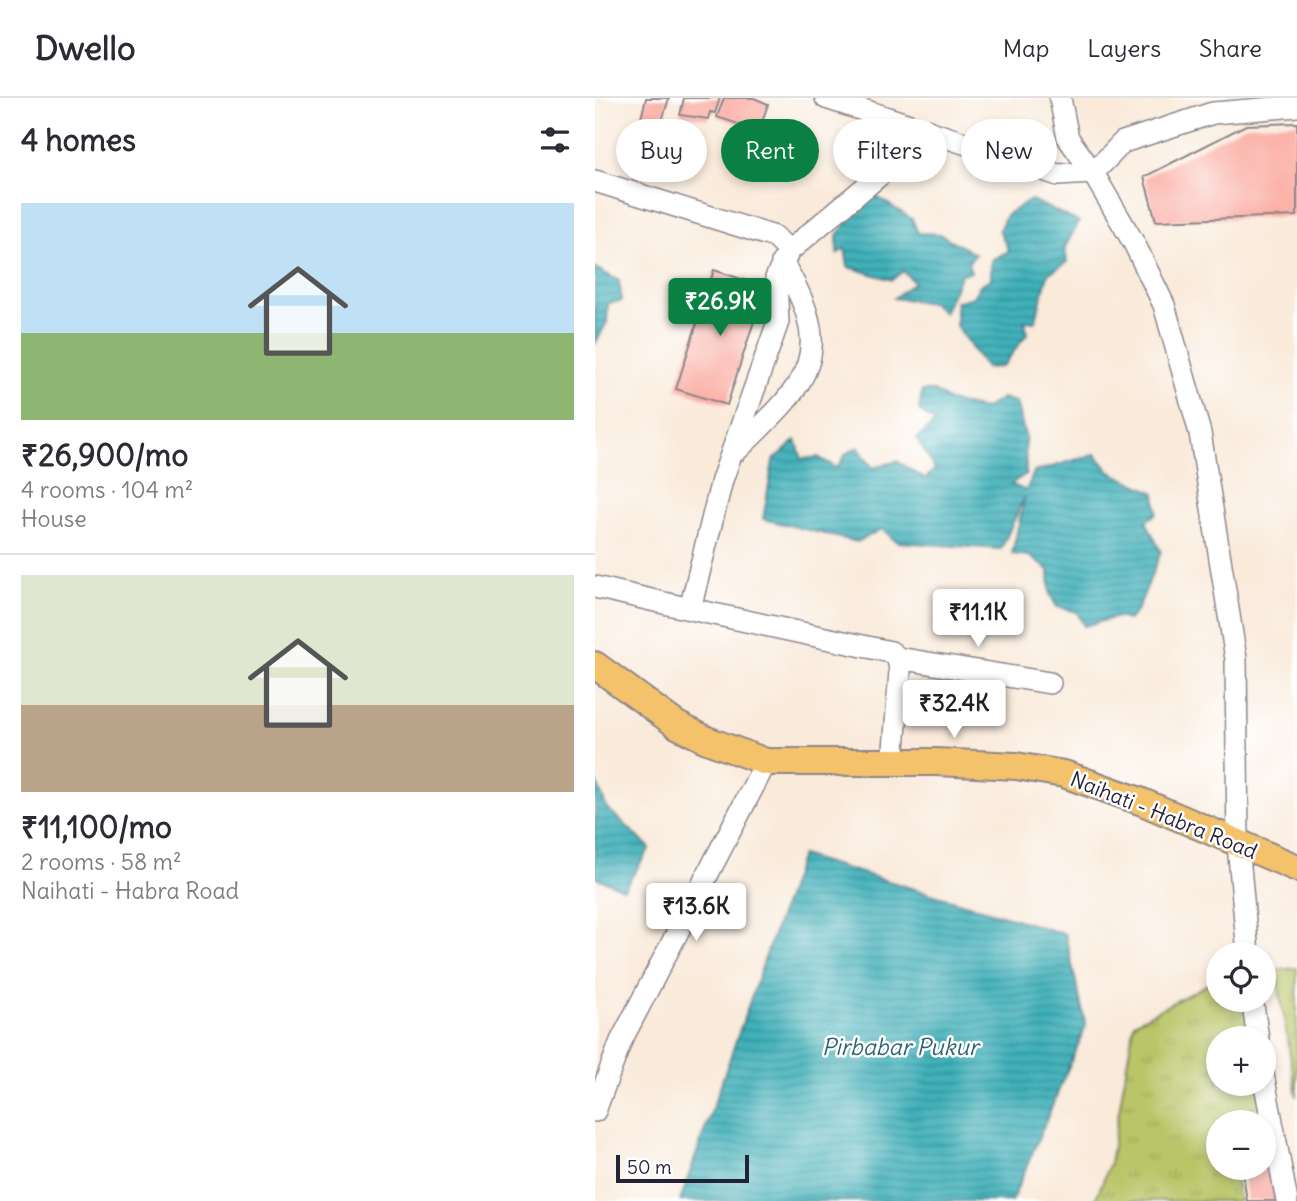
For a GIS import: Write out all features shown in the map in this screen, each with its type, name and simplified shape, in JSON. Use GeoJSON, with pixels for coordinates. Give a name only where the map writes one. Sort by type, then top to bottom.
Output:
{"type":"FeatureCollection","features":[{"type":"Feature","properties":{"kind":"main road","name":"Naihati - Habra Road"},"geometry":{"type":"LineString","coordinates":[[595,665],[677,725],[766,762],[1016,766],[1064,774],[1140,801],[1297,868]]}},
{"type":"Feature","properties":{"kind":"street"},"geometry":{"type":"LineString","coordinates":[[1060,98],[1068,138],[1093,173],[1135,245],[1164,305],[1200,433],[1236,659],[1238,845],[1247,942]]}},
{"type":"Feature","properties":{"kind":"street"},"geometry":{"type":"LineString","coordinates":[[831,99],[892,119]]}},
{"type":"Feature","properties":{"kind":"street"},"geometry":{"type":"LineString","coordinates":[[947,137],[1058,175],[1093,173],[1123,142],[1233,105],[1297,106]]}},
{"type":"Feature","properties":{"kind":"street"},"geometry":{"type":"LineString","coordinates":[[595,181],[775,237],[811,323],[811,361],[780,409],[733,454]]}},
{"type":"Feature","properties":{"kind":"street"},"geometry":{"type":"LineString","coordinates":[[690,609],[722,480],[778,321],[776,278],[785,257],[873,182]]}},
{"type":"Feature","properties":{"kind":"street"},"geometry":{"type":"LineString","coordinates":[[595,587],[891,652],[898,658],[1050,682]]}},
{"type":"Feature","properties":{"kind":"street"},"geometry":{"type":"LineString","coordinates":[[893,762],[898,658]]}},
{"type":"Feature","properties":{"kind":"street"},"geometry":{"type":"LineString","coordinates":[[595,1111],[602,1064],[766,762]]}},
{"type":"Feature","properties":{"kind":"street"},"geometry":{"type":"LineString","coordinates":[[1267,1096],[1287,1201]]}},
{"type":"Feature","properties":{"kind":"green space"},"geometry":{"type":"Polygon","coordinates":[[[1297,968],[1297,1097],[1276,970],[1297,968]]]}},
{"type":"Feature","properties":{"kind":"green space"},"geometry":{"type":"Polygon","coordinates":[[[1206,985],[1206,1012],[1254,1012],[1255,1026],[1206,1026],[1206,1096],[1265,1096],[1266,1110],[1206,1110],[1206,1180],[1236,1180],[1240,1201],[1095,1201],[1110,1163],[1134,1023],[1206,985]]]}},
{"type":"Feature","properties":{"kind":"water"},"geometry":{"type":"Polygon","coordinates":[[[871,193],[912,219],[918,233],[940,234],[975,254],[968,263],[971,272],[961,274],[944,313],[932,303],[894,298],[914,282],[903,271],[892,280],[848,267],[845,248],[837,254],[837,235],[871,193]]]}},
{"type":"Feature","properties":{"kind":"water"},"geometry":{"type":"Polygon","coordinates":[[[1031,200],[1079,222],[1065,247],[1067,262],[1048,274],[1035,322],[1025,321],[1027,334],[1002,367],[986,368],[956,326],[956,302],[973,297],[980,285],[991,279],[991,260],[1009,251],[999,230],[1006,215],[1031,200]]]}},
{"type":"Feature","properties":{"kind":"water"},"geometry":{"type":"Polygon","coordinates":[[[595,268],[619,281],[622,301],[608,303],[607,322],[595,344],[595,268]]]}},
{"type":"Feature","properties":{"kind":"water"},"geometry":{"type":"Polygon","coordinates":[[[922,391],[934,391],[949,401],[984,409],[1002,398],[1016,402],[1025,435],[1026,474],[1011,484],[1026,491],[1034,472],[1095,454],[1110,472],[1155,493],[1157,513],[1146,521],[1161,552],[1137,611],[1128,620],[1117,617],[1084,626],[1077,612],[1057,607],[1050,594],[1049,570],[1029,556],[1012,554],[1025,496],[1001,549],[897,542],[882,529],[857,542],[763,519],[773,461],[796,440],[802,459],[818,457],[837,468],[846,454],[858,447],[873,468],[897,461],[925,479],[935,469],[917,439],[935,422],[919,411],[922,391]]]}},
{"type":"Feature","properties":{"kind":"water"},"geometry":{"type":"Polygon","coordinates":[[[595,778],[607,808],[650,848],[624,889],[595,877],[595,778]]]}},
{"type":"Feature","properties":{"kind":"water","name":"Pirbabar Pukur"},"geometry":{"type":"Polygon","coordinates":[[[801,855],[1065,934],[1086,1026],[1012,1201],[680,1201],[801,855]]]}},
{"type":"Feature","properties":{"kind":"building"},"geometry":{"type":"Polygon","coordinates":[[[646,98],[669,98],[663,119],[641,119],[646,98]]]}},
{"type":"Feature","properties":{"kind":"building"},"geometry":{"type":"Polygon","coordinates":[[[684,98],[720,98],[715,113],[710,112],[708,119],[680,115],[684,98]]]}},
{"type":"Feature","properties":{"kind":"building"},"geometry":{"type":"Polygon","coordinates":[[[724,98],[754,98],[768,104],[763,119],[717,117],[724,98]]]}},
{"type":"Feature","properties":{"kind":"building"},"geometry":{"type":"Polygon","coordinates":[[[1297,123],[1297,216],[1156,221],[1144,177],[1246,125],[1297,123]]]}},
{"type":"Feature","properties":{"kind":"building"},"geometry":{"type":"Polygon","coordinates":[[[714,270],[765,287],[727,405],[676,389],[714,270]]]}},
{"type":"Feature","properties":{"kind":"building"},"geometry":{"type":"Polygon","coordinates":[[[1244,1180],[1272,1180],[1276,1201],[1247,1201],[1244,1180]]]}}]}
